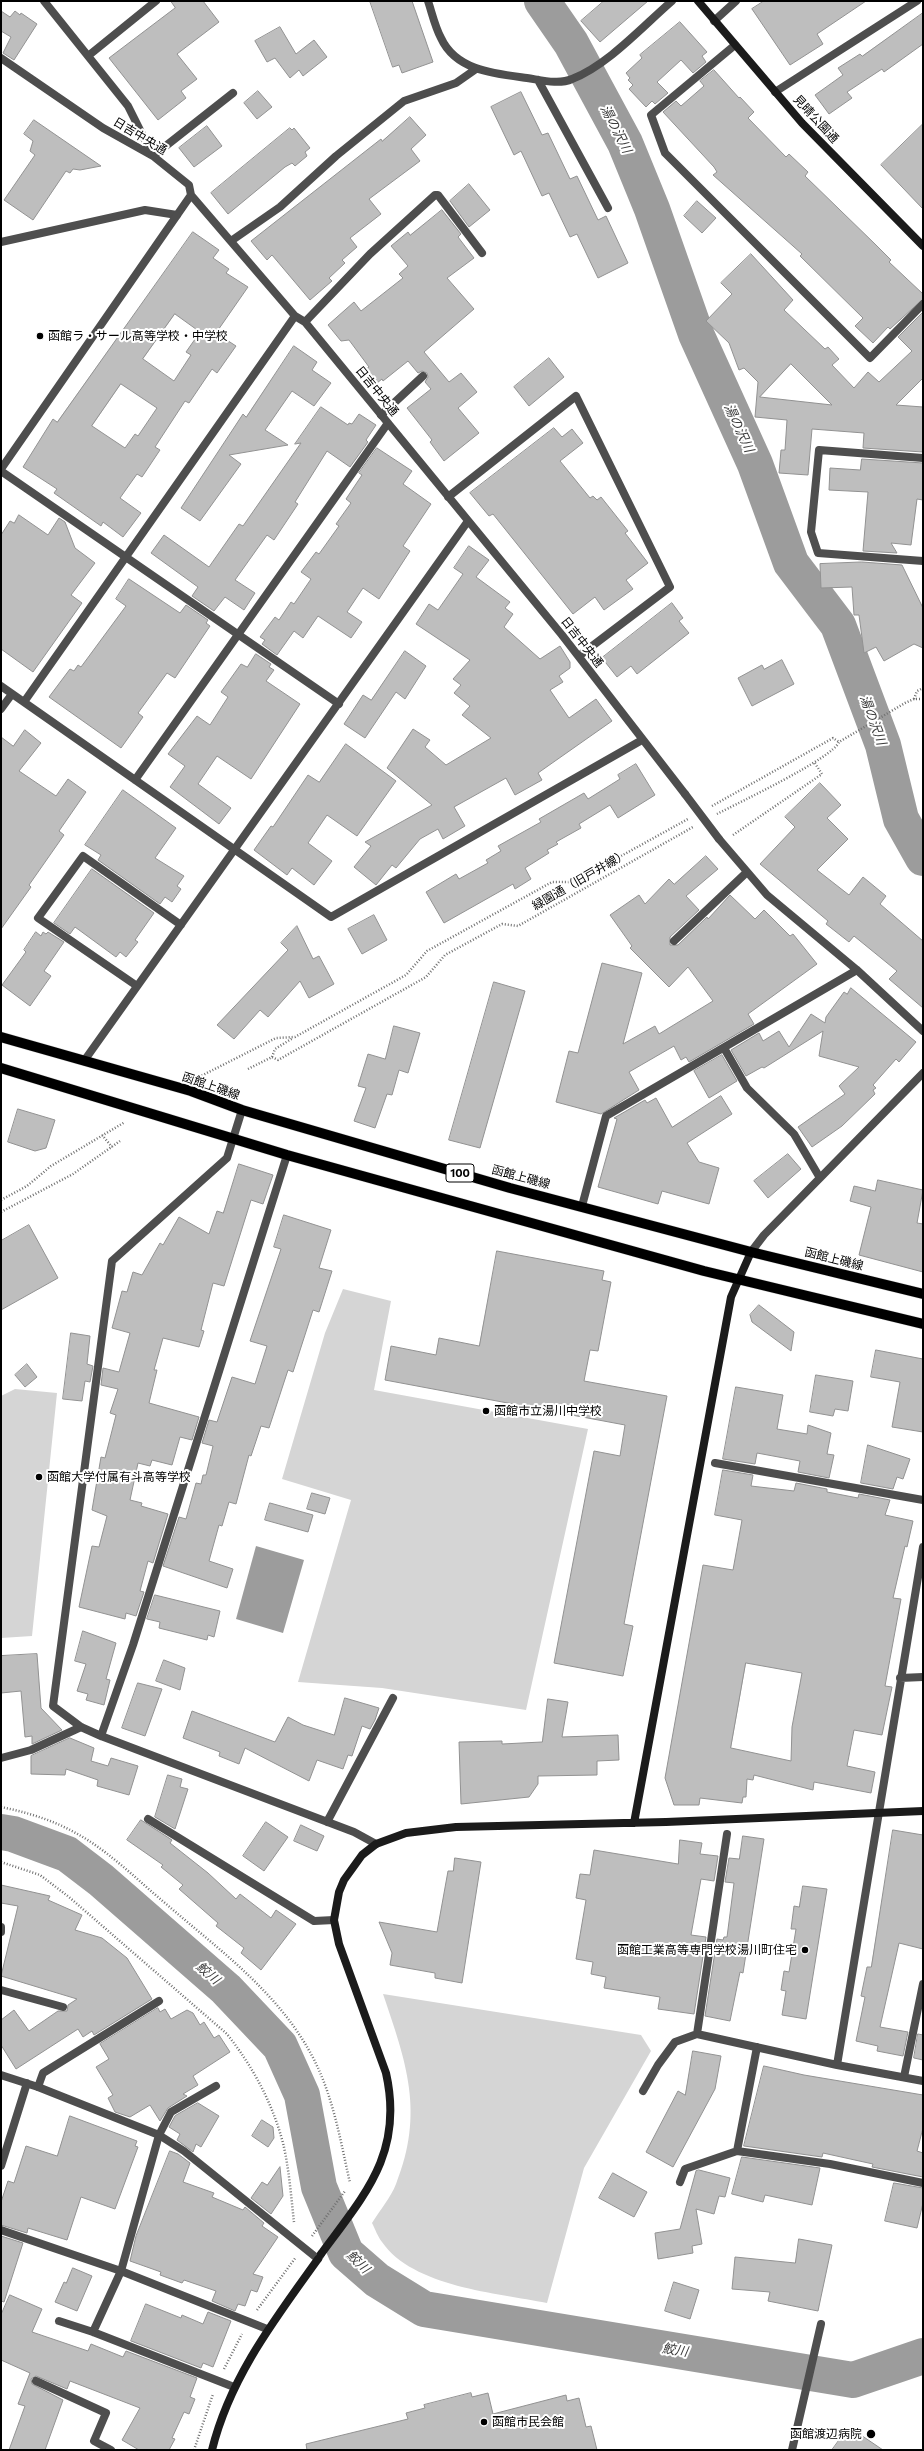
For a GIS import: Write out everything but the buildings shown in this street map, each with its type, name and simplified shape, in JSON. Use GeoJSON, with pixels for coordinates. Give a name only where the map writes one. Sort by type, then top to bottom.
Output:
{"type":"FeatureCollection","features":[{"type":"Feature","properties":{"kind":"main road","name":"函館上磯線"},"geometry":{"type":"LineString","coordinates":[[1,1037],[190,1091],[242,1110],[503,1186],[751,1252],[923,1294]]}},
{"type":"Feature","properties":{"kind":"main road","name":"100"},"geometry":{"type":"LineString","coordinates":[[1,1068],[233,1137],[286,1155],[738,1280],[923,1324]]}},
{"type":"Feature","properties":{"kind":"street"},"geometry":{"type":"LineString","coordinates":[[88,56],[156,1]]}},
{"type":"Feature","properties":{"kind":"street"},"geometry":{"type":"LineString","coordinates":[[428,1],[441,39],[458,60],[476,69],[495,74],[555,82],[571,80],[595,66],[672,1]]}},
{"type":"Feature","properties":{"kind":"street","name":"見晴公園通"},"geometry":{"type":"LineString","coordinates":[[698,1],[802,123],[923,246]]}},
{"type":"Feature","properties":{"kind":"street"},"geometry":{"type":"LineString","coordinates":[[714,21],[736,1]]}},
{"type":"Feature","properties":{"kind":"street"},"geometry":{"type":"LineString","coordinates":[[775,92],[917,1]]}},
{"type":"Feature","properties":{"kind":"street"},"geometry":{"type":"LineString","coordinates":[[46,2],[128,106],[154,156],[233,92]]}},
{"type":"Feature","properties":{"kind":"street"},"geometry":{"type":"LineString","coordinates":[[735,45],[651,115],[666,153],[870,358],[923,304]]}},
{"type":"Feature","properties":{"kind":"street","name":"日吉中央通"},"geometry":{"type":"LineString","coordinates":[[1,58],[103,128],[154,156],[190,185],[191,195],[295,316],[305,322],[579,656],[642,740],[719,839],[747,872],[767,895],[857,970],[923,1031]]}},
{"type":"Feature","properties":{"kind":"street"},"geometry":{"type":"LineString","coordinates":[[231,241],[280,207],[336,156],[404,101],[456,83],[476,69]]}},
{"type":"Feature","properties":{"kind":"street"},"geometry":{"type":"LineString","coordinates":[[538,80],[608,208]]}},
{"type":"Feature","properties":{"kind":"street"},"geometry":{"type":"LineString","coordinates":[[191,195],[1,470],[126,558],[339,704]]}},
{"type":"Feature","properties":{"kind":"street"},"geometry":{"type":"LineString","coordinates":[[305,322],[370,254],[435,195],[438,195],[482,253]]}},
{"type":"Feature","properties":{"kind":"street"},"geometry":{"type":"LineString","coordinates":[[1,242],[145,210],[177,215]]}},
{"type":"Feature","properties":{"kind":"street"},"geometry":{"type":"LineString","coordinates":[[24,702],[295,316]]}},
{"type":"Feature","properties":{"kind":"street"},"geometry":{"type":"LineString","coordinates":[[382,415],[423,376]]}},
{"type":"Feature","properties":{"kind":"street"},"geometry":{"type":"LineString","coordinates":[[448,497],[576,396],[670,587],[579,656]]}},
{"type":"Feature","properties":{"kind":"street"},"geometry":{"type":"LineString","coordinates":[[135,780],[388,423]]}},
{"type":"Feature","properties":{"kind":"street"},"geometry":{"type":"LineString","coordinates":[[923,458],[819,450],[810,532],[818,553],[923,561]]}},
{"type":"Feature","properties":{"kind":"street"},"geometry":{"type":"LineString","coordinates":[[84,1061],[468,521]]}},
{"type":"Feature","properties":{"kind":"street"},"geometry":{"type":"LineString","coordinates":[[1,686],[331,917],[642,740]]}},
{"type":"Feature","properties":{"kind":"street"},"geometry":{"type":"LineString","coordinates":[[1,709],[12,694]]}},
{"type":"Feature","properties":{"kind":"street"},"geometry":{"type":"LineString","coordinates":[[137,986],[38,918],[83,856],[181,925]]}},
{"type":"Feature","properties":{"kind":"street"},"geometry":{"type":"LineString","coordinates":[[674,940],[747,872]]}},
{"type":"Feature","properties":{"kind":"street"},"geometry":{"type":"LineString","coordinates":[[582,1206],[606,1116],[857,970]]}},
{"type":"Feature","properties":{"kind":"street"},"geometry":{"type":"LineString","coordinates":[[724,1048],[747,1088],[794,1134],[820,1178]]}},
{"type":"Feature","properties":{"kind":"street"},"geometry":{"type":"LineString","coordinates":[[634,1823],[731,1297],[751,1252],[764,1235],[923,1073]]}},
{"type":"Feature","properties":{"kind":"street"},"geometry":{"type":"LineString","coordinates":[[242,1110],[227,1158],[112,1262],[53,1706],[81,1727],[101,1736],[354,1832],[376,1844]]}},
{"type":"Feature","properties":{"kind":"street"},"geometry":{"type":"LineString","coordinates":[[101,1736],[133,1645],[286,1155]]}},
{"type":"Feature","properties":{"kind":"street"},"geometry":{"type":"LineString","coordinates":[[715,1464],[923,1500]]}},
{"type":"Feature","properties":{"kind":"street"},"geometry":{"type":"LineString","coordinates":[[837,2065],[900,1678],[923,1547]]}},
{"type":"Feature","properties":{"kind":"street"},"geometry":{"type":"LineString","coordinates":[[900,1678],[923,1677]]}},
{"type":"Feature","properties":{"kind":"street"},"geometry":{"type":"LineString","coordinates":[[327,1822],[393,1698]]}},
{"type":"Feature","properties":{"kind":"street"},"geometry":{"type":"LineString","coordinates":[[1,1758],[31,1750],[81,1727]]}},
{"type":"Feature","properties":{"kind":"street"},"geometry":{"type":"LineString","coordinates":[[212,2450],[234,2387],[268,2329],[370,2187],[385,2152],[391,2114],[391,2094],[386,2073],[339,1944],[334,1920],[339,1892],[344,1880],[362,1855],[376,1844],[406,1833],[456,1827],[634,1823],[923,1812]]}},
{"type":"Feature","properties":{"kind":"street"},"geometry":{"type":"LineString","coordinates":[[148,1819],[314,1921],[334,1920]]}},
{"type":"Feature","properties":{"kind":"street"},"geometry":{"type":"LineString","coordinates":[[697,2034],[728,1834]]}},
{"type":"Feature","properties":{"kind":"street"},"geometry":{"type":"LineString","coordinates":[[1,1927],[1,1932]]}},
{"type":"Feature","properties":{"kind":"street"},"geometry":{"type":"LineString","coordinates":[[904,2077],[923,1984]]}},
{"type":"Feature","properties":{"kind":"street"},"geometry":{"type":"LineString","coordinates":[[1,1990],[63,2007]]}},
{"type":"Feature","properties":{"kind":"street"},"geometry":{"type":"LineString","coordinates":[[38,2087],[43,2073],[159,2001]]}},
{"type":"Feature","properties":{"kind":"street"},"geometry":{"type":"LineString","coordinates":[[643,2091],[658,2065],[675,2042],[697,2034],[837,2065],[923,2081]]}},
{"type":"Feature","properties":{"kind":"street"},"geometry":{"type":"LineString","coordinates":[[737,2151],[758,2047]]}},
{"type":"Feature","properties":{"kind":"street"},"geometry":{"type":"LineString","coordinates":[[1,2075],[38,2087],[159,2135],[184,2151],[297,2242],[319,2257]]}},
{"type":"Feature","properties":{"kind":"street"},"geometry":{"type":"LineString","coordinates":[[1,2166],[27,2083]]}},
{"type":"Feature","properties":{"kind":"street"},"geometry":{"type":"LineString","coordinates":[[93,2332],[121,2271],[159,2135],[171,2112],[216,2086]]}},
{"type":"Feature","properties":{"kind":"street"},"geometry":{"type":"LineString","coordinates":[[680,2182],[685,2169],[737,2151],[830,2164],[923,2183]]}},
{"type":"Feature","properties":{"kind":"street"},"geometry":{"type":"LineString","coordinates":[[1,2230],[121,2271],[268,2329]]}},
{"type":"Feature","properties":{"kind":"street"},"geometry":{"type":"LineString","coordinates":[[59,2321],[93,2332],[234,2387]]}},
{"type":"Feature","properties":{"kind":"street"},"geometry":{"type":"LineString","coordinates":[[792,2450],[821,2324]]}},
{"type":"Feature","properties":{"kind":"street"},"geometry":{"type":"LineString","coordinates":[[36,2381],[106,2413],[94,2441],[111,2450]]}},
{"type":"Feature","properties":{"kind":"path"},"geometry":{"type":"LineString","coordinates":[[914,699],[917,691],[923,688]]}},
{"type":"Feature","properties":{"kind":"path"},"geometry":{"type":"LineString","coordinates":[[716,815],[814,762],[836,748],[839,742],[905,703],[914,699],[923,700]]}},
{"type":"Feature","properties":{"kind":"path"},"geometry":{"type":"LineString","coordinates":[[705,810],[833,738],[839,742]]}},
{"type":"Feature","properties":{"kind":"path"},"geometry":{"type":"LineString","coordinates":[[730,837],[822,774],[814,762]]}},
{"type":"Feature","properties":{"kind":"path"},"geometry":{"type":"LineString","coordinates":[[272,1057],[275,1049],[406,975],[427,952],[552,882],[574,882],[691,818]]}},
{"type":"Feature","properties":{"kind":"path","name":"緑園通（旧戸井線）"},"geometry":{"type":"LineString","coordinates":[[248,1069],[272,1057],[278,1060],[426,977],[445,954],[502,924],[518,926],[696,826]]}},
{"type":"Feature","properties":{"kind":"path"},"geometry":{"type":"LineString","coordinates":[[194,1080],[276,1038],[295,1037]]}},
{"type":"Feature","properties":{"kind":"path"},"geometry":{"type":"LineString","coordinates":[[1,1200],[27,1186],[51,1166],[125,1122]]}},
{"type":"Feature","properties":{"kind":"path"},"geometry":{"type":"LineString","coordinates":[[102,1135],[112,1147]]}},
{"type":"Feature","properties":{"kind":"path"},"geometry":{"type":"LineString","coordinates":[[1,1212],[73,1174],[120,1142]]}},
{"type":"Feature","properties":{"kind":"path"},"geometry":{"type":"LineString","coordinates":[[1,1807],[39,1817],[90,1841],[126,1869],[266,1992],[299,2033],[324,2081],[334,2110],[350,2184]]}},
{"type":"Feature","properties":{"kind":"path"},"geometry":{"type":"LineString","coordinates":[[1,1862],[40,1875],[69,1897],[227,2034],[244,2056],[264,2090],[283,2143],[297,2242]]}},
{"type":"Feature","properties":{"kind":"path"},"geometry":{"type":"LineString","coordinates":[[311,2239],[344,2191]]}},
{"type":"Feature","properties":{"kind":"shaded area"},"geometry":{"type":"Polygon","coordinates":[[[343,1289],[391,1301],[374,1390],[588,1429],[526,1710],[382,1688],[298,1682],[351,1500],[282,1479],[325,1333],[343,1289]]]}},
{"type":"Feature","properties":{"kind":"shaded area"},"geometry":{"type":"Polygon","coordinates":[[[15,1389],[57,1393],[32,1636],[1,1638],[1,1396],[15,1389]]]}},
{"type":"Feature","properties":{"kind":"shaded area"},"geometry":{"type":"Polygon","coordinates":[[[256,1546],[304,1560],[283,1633],[236,1619],[256,1546]]]}},
{"type":"Feature","properties":{"kind":"shaded area"},"geometry":{"type":"Polygon","coordinates":[[[383,1994],[641,2035],[651,2051],[584,2168],[547,2303],[457,2286],[435,2278],[414,2269],[396,2257],[382,2242],[378,2235],[372,2223],[394,2189],[405,2158],[411,2110],[405,2065],[383,1994]]]}},
{"type":"Feature","properties":{"kind":"waterway","name":"湯の沢川"},"geometry":{"type":"LineString","coordinates":[[542,1],[571,43],[625,143],[652,209],[696,334],[755,464],[791,563],[838,625],[883,745],[901,819],[923,858]]}},
{"type":"Feature","properties":{"kind":"waterway","name":"鮫川"},"geometry":{"type":"LineString","coordinates":[[1,1832],[13,1834],[67,1854],[101,1880],[226,1989],[280,2046],[302,2095],[319,2187],[346,2253],[377,2280],[424,2309],[853,2380],[923,2356]]}},
{"type":"Feature","properties":{"kind":"place","name":"函館ラ・サール高等学校・中学校"},"geometry":{"type":"Point","coordinates":[40,336]}},
{"type":"Feature","properties":{"kind":"place","name":"函館市立湯川中学校"},"geometry":{"type":"Point","coordinates":[486,1411]}},
{"type":"Feature","properties":{"kind":"place","name":"函館大学付属有斗高等学校"},"geometry":{"type":"Point","coordinates":[39,1477]}},
{"type":"Feature","properties":{"kind":"place","name":"函館工業高等専門学校湯川町住宅"},"geometry":{"type":"Point","coordinates":[805,1950]}},
{"type":"Feature","properties":{"kind":"place","name":"函館市民会館"},"geometry":{"type":"Point","coordinates":[484,2422]}},
{"type":"Feature","properties":{"kind":"place","name":"函館渡辺病院"},"geometry":{"type":"Point","coordinates":[871,2434]}}]}
